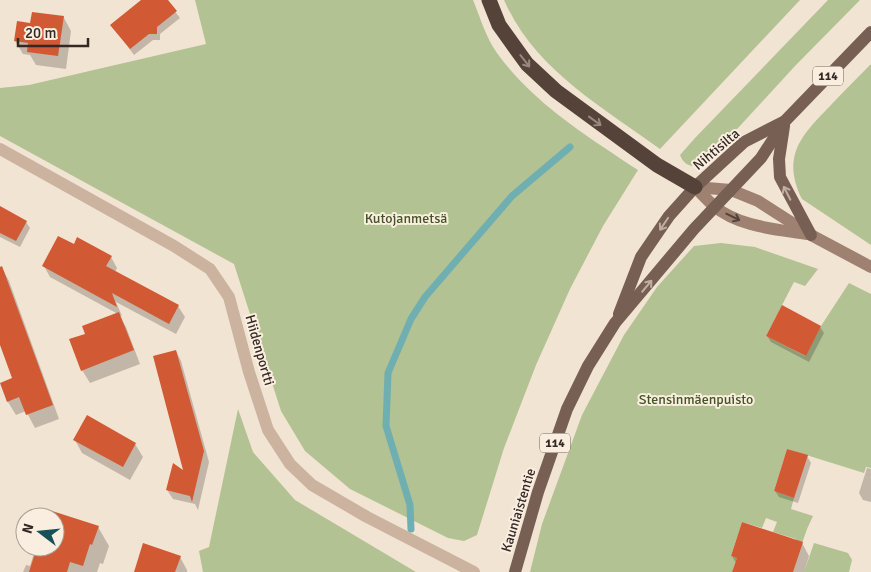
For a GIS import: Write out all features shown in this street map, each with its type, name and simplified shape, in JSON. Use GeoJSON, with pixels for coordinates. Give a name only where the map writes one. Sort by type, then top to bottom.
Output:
{"type":"FeatureCollection","features":[{"type":"Feature","properties":{"kind":"highway"},"geometry":{"type":"LineString","coordinates":[[490,0],[499,25],[527,64],[556,91],[657,165],[695,187]]}},
{"type":"Feature","properties":{"kind":"main road","name":"Nihtisilta"},"geometry":{"type":"LineString","coordinates":[[731,190],[761,158],[785,121],[871,32]]}},
{"type":"Feature","properties":{"kind":"main road","name":"Nihtisilta"},"geometry":{"type":"LineString","coordinates":[[695,187],[744,142],[785,121]]}},
{"type":"Feature","properties":{"kind":"main road"},"geometry":{"type":"LineString","coordinates":[[785,121],[779,159],[780,177],[812,235]]}},
{"type":"Feature","properties":{"kind":"main road","name":"Kauniaistentie"},"geometry":{"type":"LineString","coordinates":[[615,323],[641,257],[669,216],[695,187]]}},
{"type":"Feature","properties":{"kind":"main road","name":"Kauniaistentie"},"geometry":{"type":"LineString","coordinates":[[515,572],[538,492],[567,409],[588,366],[615,323],[694,229],[731,190]]}},
{"type":"Feature","properties":{"kind":"street","name":"Hiidenportti"},"geometry":{"type":"LineString","coordinates":[[0,150],[174,246],[210,269],[229,297],[249,372],[268,430],[290,464],[312,485],[367,517],[474,572]]}},
{"type":"Feature","properties":{"kind":"street"},"geometry":{"type":"LineString","coordinates":[[695,187],[731,190],[758,201],[812,235],[871,267]]}},
{"type":"Feature","properties":{"kind":"street"},"geometry":{"type":"LineString","coordinates":[[695,187],[715,207],[736,219],[765,228],[812,235]]}},
{"type":"Feature","properties":{"kind":"green space","name":"Kutojanmetsä"},"geometry":{"type":"Polygon","coordinates":[[[195,0],[473,0],[493,47],[527,88],[562,118],[638,170],[603,226],[570,289],[536,365],[504,448],[477,535],[464,541],[448,538],[350,489],[305,451],[281,411],[234,264],[0,136],[0,88],[29,85],[206,44],[195,0]]]}},
{"type":"Feature","properties":{"kind":"green space"},"geometry":{"type":"Polygon","coordinates":[[[504,0],[800,0],[660,149],[593,102],[551,66],[517,24],[504,0]]]}},
{"type":"Feature","properties":{"kind":"green space"},"geometry":{"type":"Polygon","coordinates":[[[828,0],[860,0],[795,66],[704,165],[693,166],[686,164],[680,155],[828,0]]]}},
{"type":"Feature","properties":{"kind":"green space"},"geometry":{"type":"Polygon","coordinates":[[[871,64],[871,245],[802,199],[796,184],[794,158],[798,147],[811,126],[871,64]]]}},
{"type":"Feature","properties":{"kind":"green space","name":"Stensinmäenpuisto"},"geometry":{"type":"Polygon","coordinates":[[[721,243],[755,247],[818,269],[805,286],[794,282],[766,336],[805,356],[821,326],[849,283],[871,294],[871,468],[866,467],[864,473],[787,449],[774,491],[794,498],[791,509],[813,516],[798,555],[792,553],[796,539],[773,532],[777,522],[766,518],[762,528],[742,522],[731,556],[737,558],[732,572],[530,572],[542,524],[582,415],[624,335],[657,287],[694,246],[721,243]]]}},
{"type":"Feature","properties":{"kind":"green space"},"geometry":{"type":"Polygon","coordinates":[[[238,409],[253,452],[295,500],[416,572],[203,572],[199,551],[209,547],[238,409]]]}},
{"type":"Feature","properties":{"kind":"green space"},"geometry":{"type":"Polygon","coordinates":[[[814,543],[848,553],[852,560],[849,572],[804,572],[814,543]]]}},
{"type":"Feature","properties":{"kind":"building"},"geometry":{"type":"Polygon","coordinates":[[[141,0],[168,0],[177,11],[157,27],[157,34],[149,34],[130,49],[110,25],[141,0]]]}},
{"type":"Feature","properties":{"kind":"building"},"geometry":{"type":"Polygon","coordinates":[[[32,12],[64,16],[58,56],[27,52],[28,43],[14,41],[17,21],[30,23],[32,12]]]}},
{"type":"Feature","properties":{"kind":"building"},"geometry":{"type":"Polygon","coordinates":[[[0,206],[27,221],[16,241],[0,233],[0,206]]]}},
{"type":"Feature","properties":{"kind":"building"},"geometry":{"type":"Polygon","coordinates":[[[58,236],[74,244],[77,237],[112,256],[106,266],[179,305],[169,324],[112,293],[117,307],[42,266],[58,236]]]}},
{"type":"Feature","properties":{"kind":"building"},"geometry":{"type":"Polygon","coordinates":[[[2,266],[53,405],[26,415],[19,397],[7,402],[0,383],[12,378],[0,345],[0,267],[2,266]]]}},
{"type":"Feature","properties":{"kind":"building"},"geometry":{"type":"Polygon","coordinates":[[[782,305],[821,326],[806,356],[766,336],[782,305]]]}},
{"type":"Feature","properties":{"kind":"building"},"geometry":{"type":"Polygon","coordinates":[[[119,312],[134,350],[81,371],[69,339],[85,334],[82,326],[119,312]]]}},
{"type":"Feature","properties":{"kind":"building"},"geometry":{"type":"Polygon","coordinates":[[[176,350],[204,451],[192,502],[190,496],[166,490],[173,463],[183,470],[153,356],[176,350]]]}},
{"type":"Feature","properties":{"kind":"building"},"geometry":{"type":"Polygon","coordinates":[[[87,415],[136,443],[123,467],[73,440],[87,415]]]}},
{"type":"Feature","properties":{"kind":"building"},"geometry":{"type":"Polygon","coordinates":[[[787,449],[808,455],[794,498],[774,491],[787,449]]]}},
{"type":"Feature","properties":{"kind":"building"},"geometry":{"type":"Polygon","coordinates":[[[65,515],[99,526],[92,545],[90,544],[83,566],[70,562],[67,572],[29,572],[34,557],[65,557],[65,515]]]}},
{"type":"Feature","properties":{"kind":"building"},"geometry":{"type":"Polygon","coordinates":[[[742,522],[803,542],[793,572],[732,572],[737,558],[731,556],[742,522]]]}},
{"type":"Feature","properties":{"kind":"building"},"geometry":{"type":"Polygon","coordinates":[[[143,543],[181,556],[175,572],[134,572],[143,543]]]}},
{"type":"Feature","properties":{"kind":"waterway"},"geometry":{"type":"LineString","coordinates":[[411,529],[410,505],[386,426],[388,373],[411,319],[425,297],[512,196],[570,147]]}}]}
